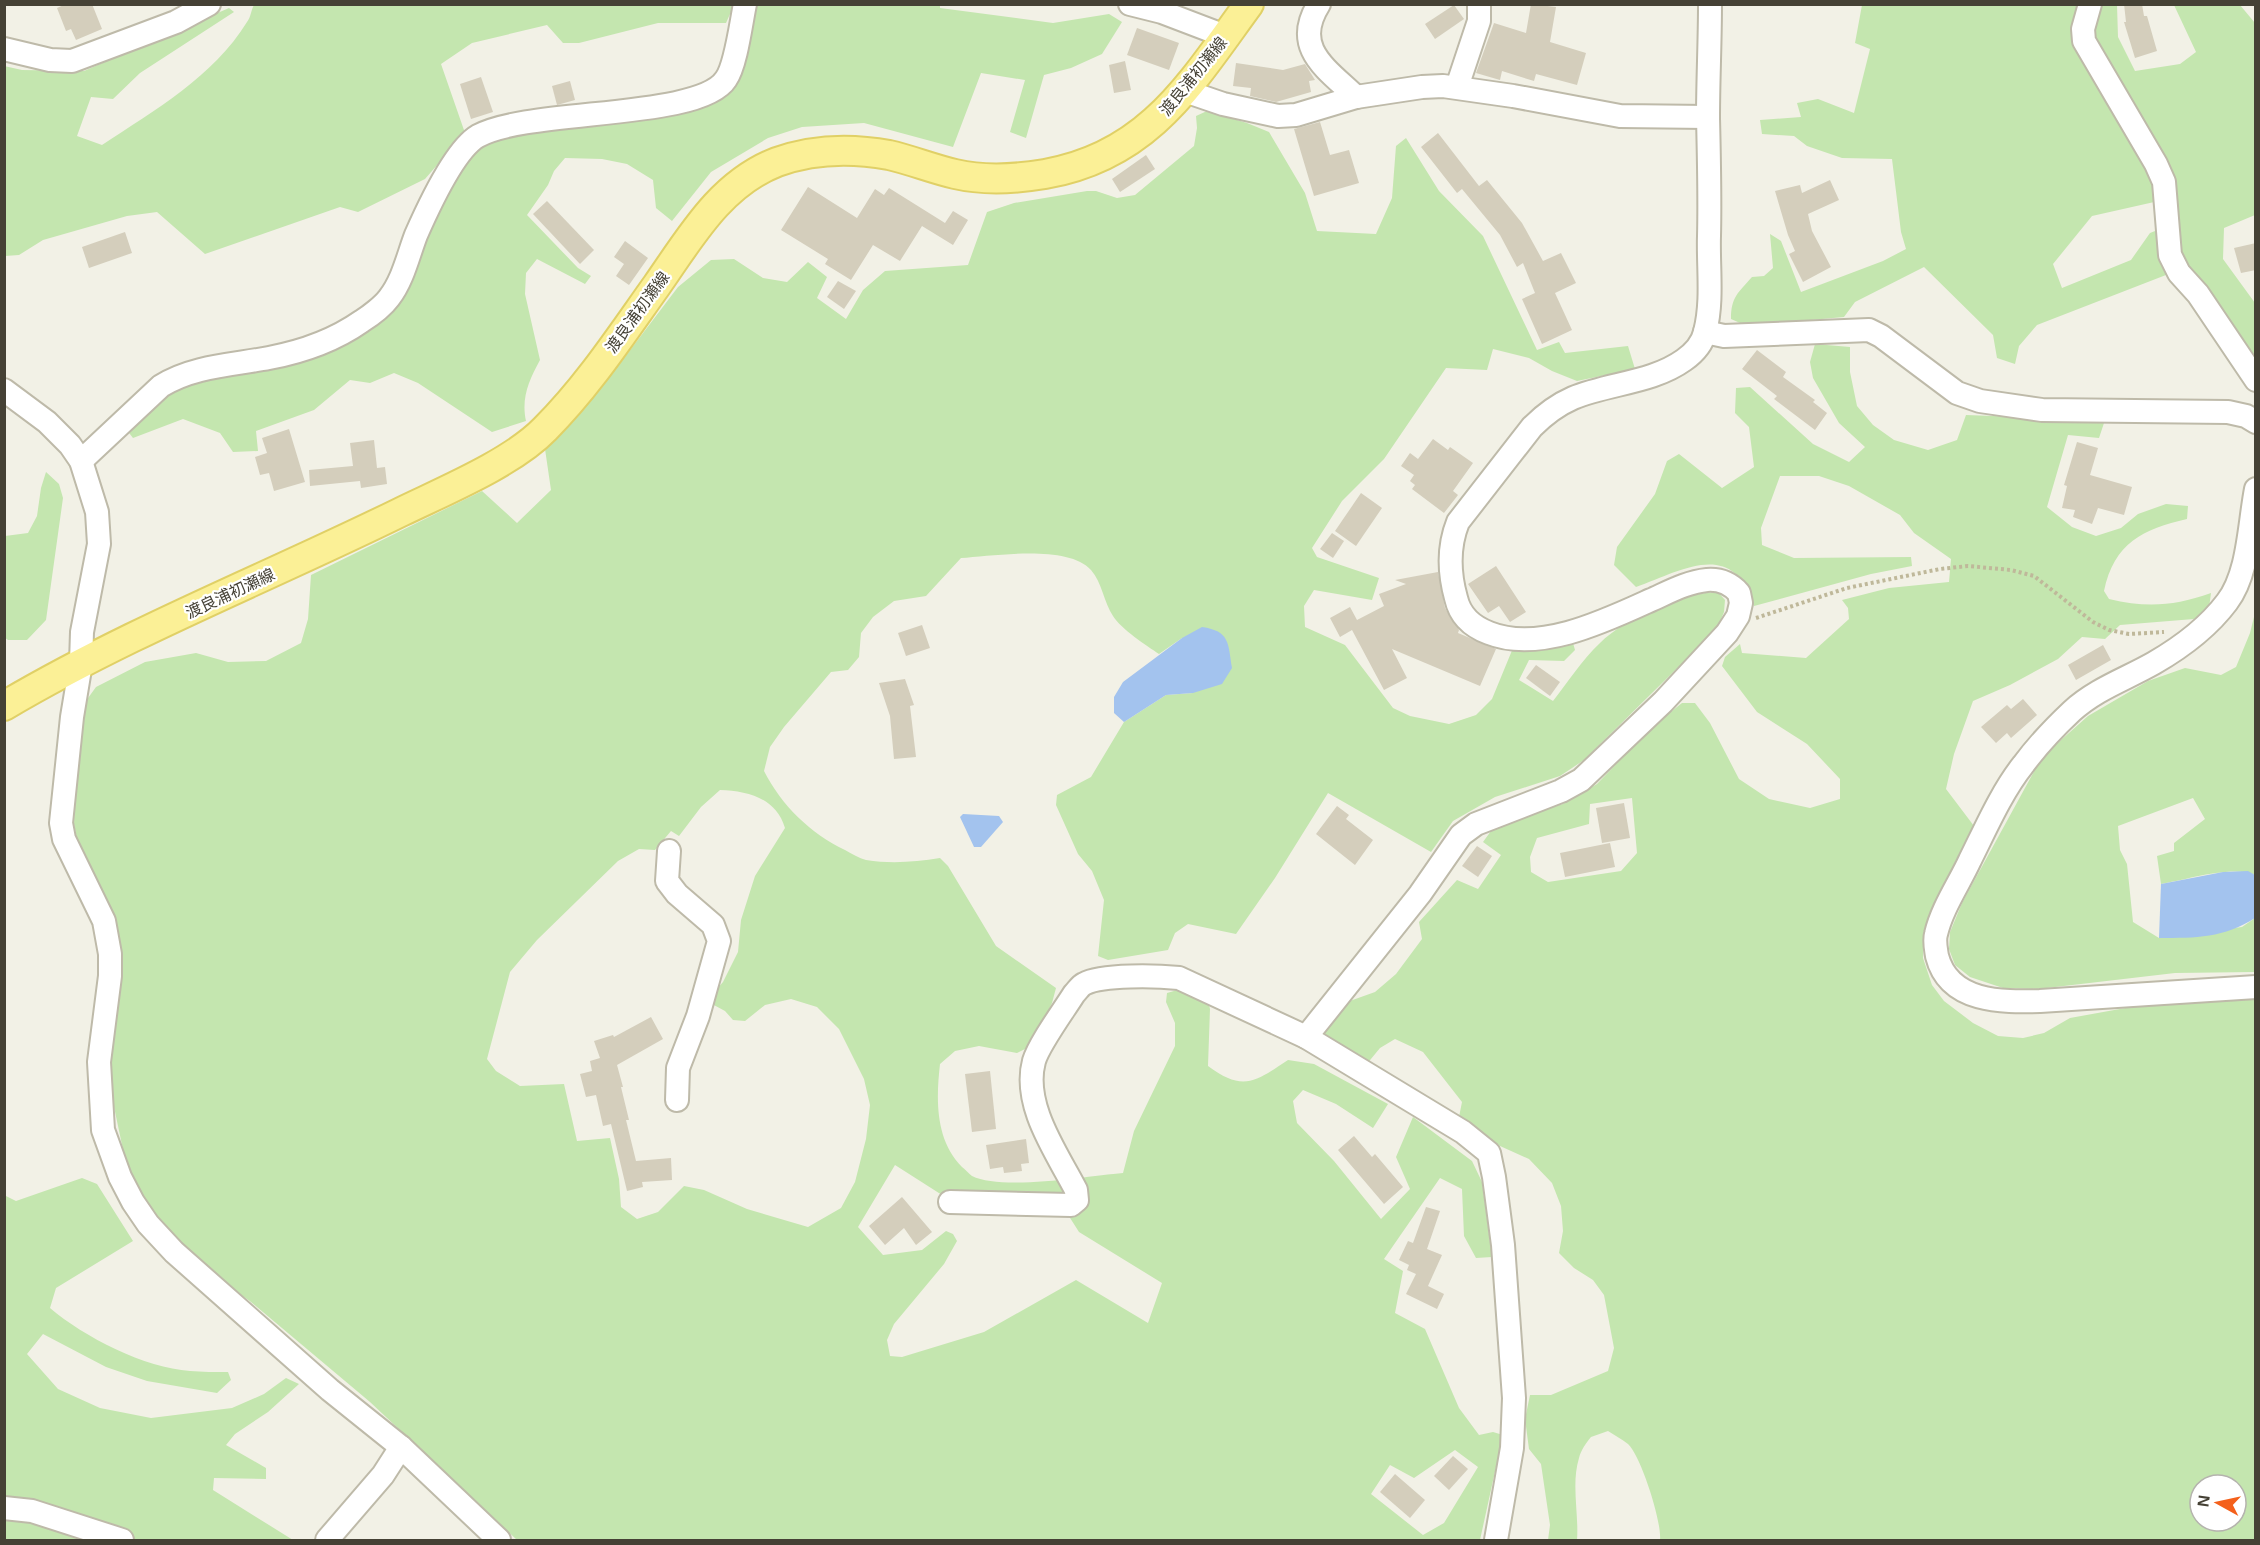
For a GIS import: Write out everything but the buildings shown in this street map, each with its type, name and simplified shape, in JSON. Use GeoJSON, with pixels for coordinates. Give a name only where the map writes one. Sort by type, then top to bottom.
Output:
{"type":"FeatureCollection","features":[{"type":"Feature","properties":{"kind":"main road","name":"渡良浦初瀬線"},"geometry":{"type":"LineString","coordinates":[[4,705],[81,663],[487,470],[525,446],[543,432],[568,404],[605,357],[700,224],[722,198],[746,177],[800,154],[827,151],[853,150],[890,155],[954,174],[1006,180],[1061,171],[1092,162],[1126,145],[1157,120],[1185,91],[1249,4]]}},
{"type":"Feature","properties":{"kind":"street"},"geometry":{"type":"LineString","coordinates":[[4,49],[50,60],[72,61],[176,22],[209,4]]}},
{"type":"Feature","properties":{"kind":"street"},"geometry":{"type":"LineString","coordinates":[[81,461],[161,386],[175,377],[223,365],[271,358],[322,342],[362,322],[389,298],[404,270],[417,234],[446,175],[460,153],[476,137],[493,129],[647,108],[694,99],[716,90],[727,78],[746,4]]}},
{"type":"Feature","properties":{"kind":"street"},"geometry":{"type":"LineString","coordinates":[[1130,4],[1162,12],[1225,36]]}},
{"type":"Feature","properties":{"kind":"street"},"geometry":{"type":"LineString","coordinates":[[1319,4],[1307,27],[1311,50],[1356,97]]}},
{"type":"Feature","properties":{"kind":"street"},"geometry":{"type":"LineString","coordinates":[[1456,87],[1479,21],[1479,4]]}},
{"type":"Feature","properties":{"kind":"street"},"geometry":{"type":"LineString","coordinates":[[1306,1037],[1420,894],[1461,835],[1476,824],[1561,791],[1581,780],[1663,702],[1727,633],[1738,616],[1741,603],[1739,592],[1724,581],[1705,580],[1684,585],[1618,615],[1582,628],[1540,639],[1511,639],[1496,636],[1470,623],[1458,607],[1452,584],[1451,553],[1458,522],[1532,427],[1544,415],[1574,398],[1673,368],[1695,352],[1705,332],[1709,282],[1710,4]]}},
{"type":"Feature","properties":{"kind":"street"},"geometry":{"type":"LineString","coordinates":[[2090,4],[2083,29],[2084,40],[2156,164],[2164,182],[2170,255],[2179,273],[2198,294],[2256,381]]}},
{"type":"Feature","properties":{"kind":"street"},"geometry":{"type":"LineString","coordinates":[[1185,91],[1223,104],[1278,117],[1296,115],[1356,97],[1422,87],[1456,87],[1620,116],[1708,117]]}},
{"type":"Feature","properties":{"kind":"street"},"geometry":{"type":"LineString","coordinates":[[1705,332],[1724,336],[1869,330],[1881,336],[1957,393],[1980,401],[2042,410],[2228,412],[2246,416],[2256,422]]}},
{"type":"Feature","properties":{"kind":"street"},"geometry":{"type":"LineString","coordinates":[[4,390],[46,422],[70,445],[81,461],[97,512],[99,544],[84,621],[61,823],[64,839],[104,921],[110,954],[110,976],[99,1062],[99,1092],[103,1130],[120,1177],[143,1216],[174,1252],[330,1390],[400,1447],[499,1540]]}},
{"type":"Feature","properties":{"kind":"street"},"geometry":{"type":"LineString","coordinates":[[2256,489],[2243,570],[2236,588],[2226,603],[2188,639],[2156,662],[2093,694],[2072,712],[2022,765],[1992,818],[1935,936],[1939,964],[1947,976],[1962,990],[1981,999],[2009,1002],[2040,1001],[2256,987]]}},
{"type":"Feature","properties":{"kind":"street"},"geometry":{"type":"LineString","coordinates":[[669,851],[668,881],[676,894],[713,925],[719,940],[698,1016],[678,1068],[677,1100]]}},
{"type":"Feature","properties":{"kind":"street"},"geometry":{"type":"LineString","coordinates":[[950,1202],[1071,1205],[1077,1200],[1076,1190],[1046,1131],[1035,1103],[1032,1077],[1034,1059],[1068,1003],[1082,985],[1092,981],[1126,977],[1179,978],[1306,1037],[1463,1132],[1489,1153],[1503,1245],[1514,1398],[1512,1448],[1496,1540]]}},
{"type":"Feature","properties":{"kind":"street"},"geometry":{"type":"LineString","coordinates":[[327,1540],[383,1474],[400,1447]]}},
{"type":"Feature","properties":{"kind":"street"},"geometry":{"type":"LineString","coordinates":[[4,1508],[32,1511],[122,1540]]}},
{"type":"Feature","properties":{"kind":"path"},"geometry":{"type":"LineString","coordinates":[[1738,616],[1754,619],[1847,588],[1940,569],[1968,566],[2011,570],[2034,576],[2093,622],[2109,630],[2129,634],[2167,632]]}},
{"type":"Feature","properties":{"kind":"green space"},"geometry":{"type":"Polygon","coordinates":[[[940,4],[940,8],[1053,23],[1109,14],[1122,22],[1102,54],[1071,68],[1044,75],[1026,138],[1010,132],[1025,80],[981,73],[953,147],[864,123],[802,127],[768,138],[711,172],[672,221],[656,208],[653,180],[627,164],[602,159],[565,158],[554,171],[548,185],[527,215],[578,268],[591,276],[585,284],[537,259],[526,273],[525,294],[540,360],[527,389],[526,421],[492,432],[418,383],[394,373],[370,383],[350,380],[314,410],[256,431],[258,451],[233,452],[220,433],[183,419],[133,438],[126,429],[163,398],[191,381],[368,328],[457,169],[489,137],[708,102],[753,5],[940,4]]]}},
{"type":"Feature","properties":{"kind":"green space"},"geometry":{"type":"Polygon","coordinates":[[[254,5],[734,5],[726,23],[658,23],[579,43],[563,43],[547,25],[472,43],[441,64],[465,133],[425,179],[358,212],[340,207],[205,254],[157,212],[127,216],[43,240],[19,255],[5,256],[4,66],[22,70],[84,71],[229,8],[234,12],[140,73],[113,99],[91,97],[77,136],[102,145],[182,91],[200,76],[233,42],[248,20],[254,5]]]}},
{"type":"Feature","properties":{"kind":"green space"},"geometry":{"type":"Polygon","coordinates":[[[1862,5],[2117,5],[2118,37],[2135,71],[2180,64],[2196,52],[2174,5],[2240,5],[2255,23],[2255,215],[2224,228],[2223,259],[2255,303],[2255,362],[2184,268],[2037,325],[2019,346],[2015,364],[1997,358],[1993,335],[1924,267],[1855,302],[1844,317],[1747,326],[1731,319],[1732,305],[1739,292],[1752,277],[1764,276],[1773,268],[1770,234],[1781,241],[1801,292],[1883,261],[1906,249],[1901,232],[1892,159],[1842,158],[1807,146],[1794,136],[1762,134],[1760,120],[1801,117],[1797,103],[1818,99],[1854,113],[1870,49],[1855,43],[1862,5]],[[2172,198],[2092,216],[2053,264],[2062,288],[2131,260],[2150,233],[2175,223],[2172,198]]]}},
{"type":"Feature","properties":{"kind":"green space"},"geometry":{"type":"Polygon","coordinates":[[[1207,111],[1269,132],[1305,193],[1317,231],[1376,234],[1392,198],[1396,146],[1406,138],[1439,191],[1483,236],[1537,350],[1559,342],[1565,353],[1628,346],[1635,369],[1577,381],[1529,358],[1493,349],[1487,370],[1446,368],[1384,459],[1342,501],[1312,548],[1317,557],[1379,578],[1372,600],[1314,590],[1304,606],[1305,627],[1345,645],[1393,708],[1410,716],[1449,724],[1476,715],[1492,699],[1513,648],[1573,643],[1575,650],[1564,661],[1529,660],[1519,680],[1553,701],[1600,643],[1624,624],[1655,608],[1688,596],[1718,592],[1725,600],[1724,612],[1717,629],[1584,760],[1560,776],[1495,797],[1453,821],[1431,852],[1328,793],[1275,878],[1236,934],[1188,924],[1175,933],[1168,950],[1108,960],[1098,956],[1104,900],[1092,871],[1078,854],[1056,805],[1057,795],[1091,777],[1124,722],[1166,695],[1193,693],[1182,638],[1159,654],[1134,637],[1113,616],[1095,575],[1080,562],[1048,554],[961,558],[926,596],[894,601],[873,617],[861,633],[859,657],[848,670],[831,672],[784,727],[770,747],[764,771],[779,796],[798,817],[820,835],[856,856],[866,860],[885,862],[940,858],[948,866],[996,946],[1056,988],[1052,1003],[1031,1046],[1017,1053],[979,1046],[955,1051],[940,1064],[938,1105],[942,1132],[953,1156],[972,1176],[1003,1182],[1024,1182],[1123,1173],[1134,1131],[1175,1046],[1175,1023],[1166,1002],[1167,993],[1181,989],[1208,1001],[1210,1009],[1208,1066],[1220,1074],[1231,1079],[1249,1081],[1266,1074],[1288,1060],[1314,1064],[1388,1104],[1373,1128],[1336,1104],[1303,1090],[1293,1101],[1297,1123],[1334,1161],[1381,1219],[1410,1189],[1396,1157],[1413,1117],[1472,1161],[1482,1182],[1492,1257],[1476,1258],[1464,1236],[1462,1189],[1440,1178],[1384,1259],[1403,1271],[1395,1313],[1425,1329],[1459,1408],[1479,1435],[1493,1432],[1503,1435],[1480,1540],[517,1540],[370,1402],[251,1302],[180,1250],[129,1178],[110,1088],[110,1005],[74,824],[75,782],[83,705],[96,687],[145,662],[196,653],[228,662],[266,661],[301,643],[308,619],[311,575],[482,491],[517,523],[551,490],[545,449],[618,366],[678,287],[711,260],[734,259],[763,278],[787,282],[808,262],[827,277],[817,298],[846,319],[863,290],[885,271],[968,265],[987,212],[1014,203],[1087,191],[1096,191],[1117,198],[1135,195],[1194,146],[1196,116],[1207,111]],[[720,790],[701,807],[679,836],[671,831],[655,850],[639,849],[618,861],[537,940],[510,972],[487,1059],[496,1071],[520,1086],[564,1084],[577,1141],[610,1138],[619,1179],[621,1207],[637,1219],[658,1212],[684,1186],[704,1190],[747,1209],[808,1227],[841,1208],[855,1182],[866,1139],[870,1105],[864,1079],[839,1029],[817,1007],[791,999],[765,1005],[745,1021],[733,1020],[725,1011],[712,1004],[716,990],[723,982],[738,952],[741,920],[755,876],[785,828],[775,810],[760,798],[741,792],[720,790]],[[895,1165],[858,1227],[883,1255],[922,1250],[946,1231],[953,1234],[957,1241],[944,1264],[894,1324],[887,1340],[890,1356],[902,1357],[984,1332],[1076,1280],[1148,1323],[1162,1283],[1079,1232],[1058,1199],[942,1195],[895,1165]],[[1455,1450],[1414,1478],[1390,1465],[1371,1494],[1423,1535],[1444,1523],[1478,1467],[1455,1450]]]}},
{"type":"Feature","properties":{"kind":"green space"},"geometry":{"type":"Polygon","coordinates":[[[1815,344],[1850,347],[1850,372],[1857,406],[1873,425],[1894,440],[1928,450],[1957,440],[1966,415],[2105,420],[2099,438],[2068,435],[2047,507],[2072,527],[2096,536],[2121,528],[2138,514],[2166,504],[2188,506],[2187,519],[2144,534],[2123,550],[2115,561],[2104,591],[2109,599],[2136,604],[2172,603],[2211,593],[2209,608],[2194,619],[2120,625],[2105,639],[2082,637],[2058,659],[2010,685],[1973,701],[1954,754],[1946,789],[1974,826],[1955,862],[1924,936],[1923,958],[1932,985],[1944,1001],[1973,1023],[1998,1036],[2023,1038],[2044,1033],[2070,1018],[2142,1005],[2255,999],[2255,1540],[1660,1540],[1658,1519],[1639,1462],[1628,1444],[1608,1431],[1591,1437],[1579,1458],[1575,1489],[1577,1540],[1548,1540],[1550,1525],[1541,1464],[1529,1449],[1525,1419],[1530,1395],[1551,1395],[1608,1371],[1614,1348],[1604,1295],[1593,1280],[1574,1268],[1559,1253],[1563,1231],[1561,1206],[1552,1183],[1529,1159],[1500,1146],[1459,1117],[1462,1102],[1423,1052],[1395,1039],[1380,1048],[1366,1065],[1321,1039],[1329,1017],[1347,1002],[1375,992],[1396,974],[1422,939],[1419,922],[1457,880],[1478,889],[1501,855],[1483,842],[1491,831],[1524,815],[1563,804],[1597,784],[1653,726],[1682,703],[1695,703],[1710,723],[1739,779],[1769,799],[1810,808],[1840,799],[1840,779],[1807,744],[1757,712],[1722,666],[1725,657],[1740,644],[1742,653],[1806,658],[1849,619],[1848,608],[1842,600],[1889,588],[1949,582],[1951,559],[1914,533],[1900,515],[1849,486],[1819,476],[1780,476],[1761,528],[1762,545],[1794,558],[1911,557],[1912,566],[1871,574],[1754,606],[1745,585],[1733,572],[1720,566],[1705,565],[1688,568],[1636,587],[1614,565],[1617,547],[1655,494],[1667,461],[1679,454],[1722,488],[1754,467],[1749,427],[1735,413],[1736,388],[1750,387],[1813,444],[1849,462],[1865,447],[1839,423],[1813,378],[1810,362],[1815,344]],[[1632,798],[1590,804],[1589,824],[1537,838],[1530,857],[1531,872],[1548,882],[1621,871],[1637,853],[1632,798]]]}},
{"type":"Feature","properties":{"kind":"green space"},"geometry":{"type":"Polygon","coordinates":[[[46,472],[59,484],[63,498],[46,620],[27,640],[8,640],[4,637],[5,536],[28,533],[37,516],[46,472]]]}},
{"type":"Feature","properties":{"kind":"green space"},"geometry":{"type":"Polygon","coordinates":[[[2255,613],[2255,875],[2245,872],[2222,872],[2161,884],[2157,856],[2174,851],[2174,843],[2205,819],[2193,798],[2118,826],[2120,850],[2127,864],[2133,922],[2159,938],[2242,927],[2255,918],[2255,972],[2175,973],[2038,989],[2003,988],[1970,977],[1955,965],[1949,949],[1950,932],[1962,903],[2042,757],[2088,716],[2148,681],[2185,668],[2221,675],[2236,667],[2250,633],[2255,613]]]}},
{"type":"Feature","properties":{"kind":"green space"},"geometry":{"type":"Polygon","coordinates":[[[82,1178],[97,1184],[133,1241],[56,1288],[50,1308],[97,1340],[135,1357],[172,1369],[228,1372],[231,1380],[217,1393],[147,1381],[106,1367],[43,1334],[27,1354],[58,1389],[100,1408],[151,1418],[232,1408],[264,1394],[286,1378],[299,1384],[268,1412],[235,1434],[226,1445],[266,1468],[266,1479],[214,1478],[213,1490],[293,1540],[5,1540],[4,1195],[16,1201],[82,1178]]]}},
{"type":"Feature","properties":{"kind":"water"},"geometry":{"type":"Polygon","coordinates":[[[1202,627],[1223,635],[1228,645],[1232,668],[1222,684],[1193,693],[1166,695],[1124,722],[1114,713],[1114,697],[1123,682],[1182,638],[1202,627]]]}},
{"type":"Feature","properties":{"kind":"water"},"geometry":{"type":"Polygon","coordinates":[[[963,814],[999,816],[1003,822],[981,847],[974,847],[960,817],[963,814]]]}},
{"type":"Feature","properties":{"kind":"water"},"geometry":{"type":"Polygon","coordinates":[[[2248,871],[2255,875],[2255,918],[2232,930],[2209,936],[2159,938],[2161,884],[2223,872],[2248,871]]]}}]}
